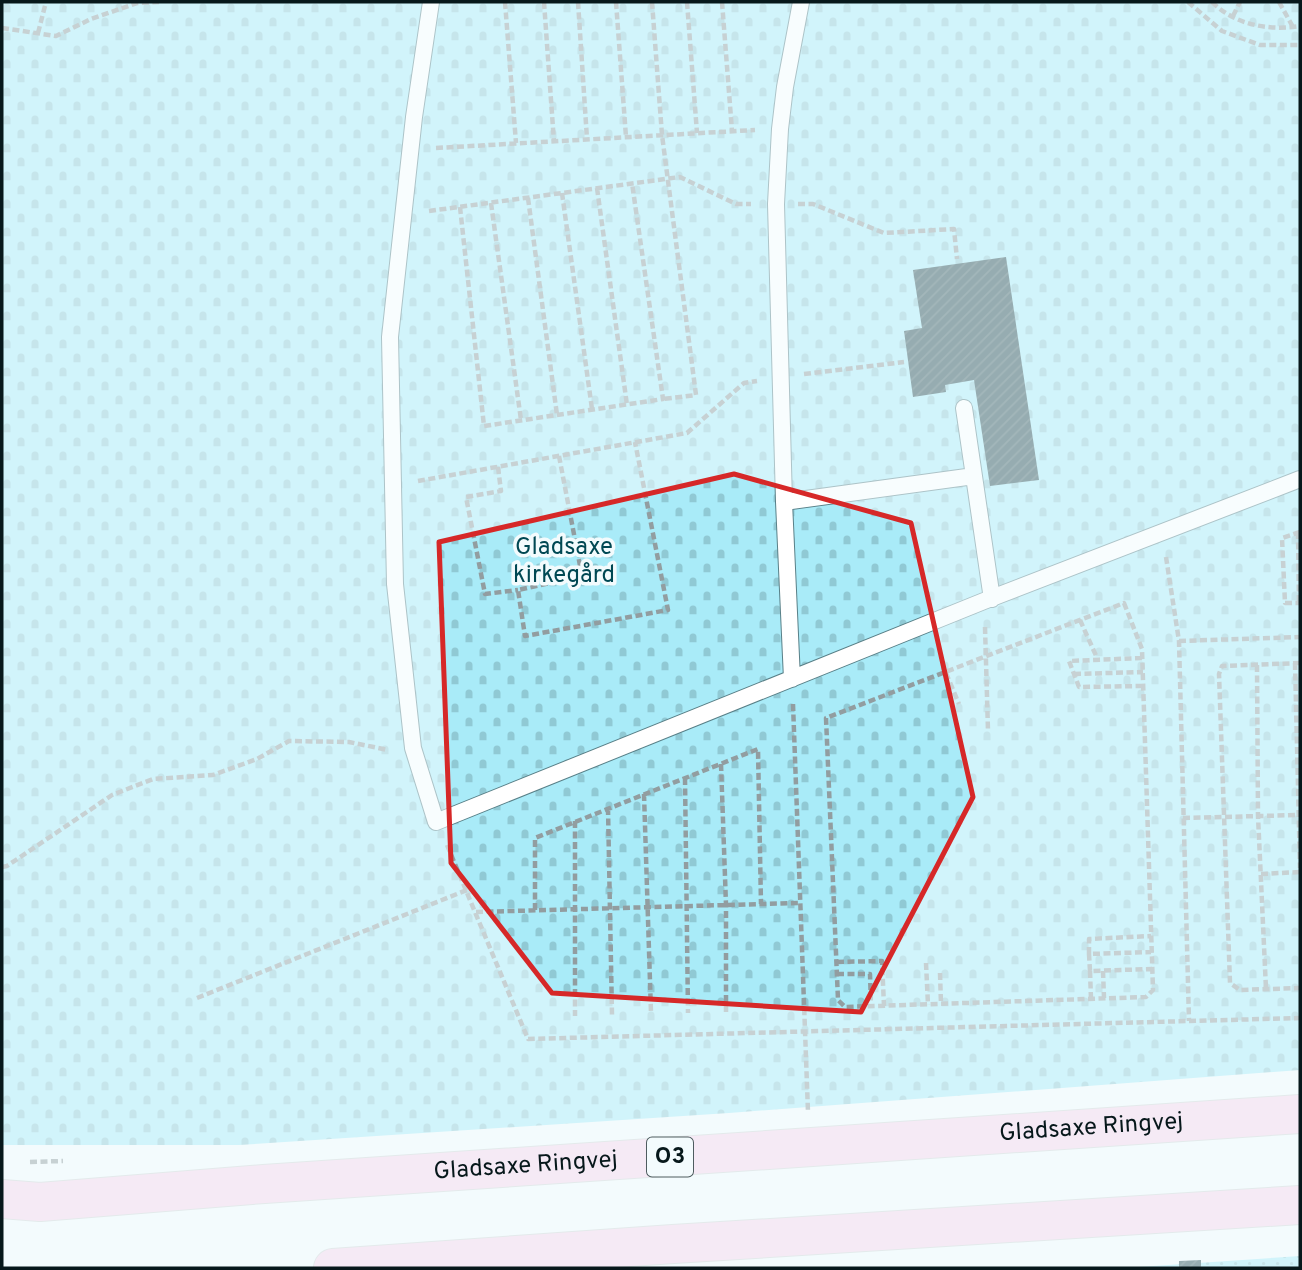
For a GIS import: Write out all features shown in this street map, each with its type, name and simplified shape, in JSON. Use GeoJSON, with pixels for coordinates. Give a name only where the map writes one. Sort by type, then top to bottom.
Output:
{"type":"FeatureCollection","features":[{"type":"Feature","properties":{"kind":"main road","name":"Gladsaxe Ringvej"},"geometry":{"type":"LineString","coordinates":[[2,1199],[40,1202],[264,1184],[1300,1114]]}},
{"type":"Feature","properties":{"kind":"main road"},"geometry":{"type":"LineString","coordinates":[[333,1268],[1300,1205]]}},
{"type":"Feature","properties":{"kind":"lane"},"geometry":{"type":"LineString","coordinates":[[431,2],[410,150],[390,337],[395,584],[413,748],[436,822],[988,600],[1300,479]]}},
{"type":"Feature","properties":{"kind":"lane"},"geometry":{"type":"LineString","coordinates":[[792,679],[776,204],[785,87],[801,2]]}},
{"type":"Feature","properties":{"kind":"lane"},"geometry":{"type":"LineString","coordinates":[[964,408],[988,600]]}},
{"type":"Feature","properties":{"kind":"lane"},"geometry":{"type":"LineString","coordinates":[[784,502],[974,476]]}},
{"type":"Feature","properties":{"kind":"path"},"geometry":{"type":"LineString","coordinates":[[38,33],[46,2]]}},
{"type":"Feature","properties":{"kind":"path"},"geometry":{"type":"LineString","coordinates":[[2,27],[56,36],[91,19],[137,3],[159,2]]}},
{"type":"Feature","properties":{"kind":"path"},"geometry":{"type":"LineString","coordinates":[[505,2],[516,144]]}},
{"type":"Feature","properties":{"kind":"path"},"geometry":{"type":"LineString","coordinates":[[544,2],[554,142]]}},
{"type":"Feature","properties":{"kind":"path"},"geometry":{"type":"LineString","coordinates":[[578,2],[587,139]]}},
{"type":"Feature","properties":{"kind":"path"},"geometry":{"type":"LineString","coordinates":[[616,2],[626,137]]}},
{"type":"Feature","properties":{"kind":"path"},"geometry":{"type":"LineString","coordinates":[[460,207],[484,426],[696,395],[662,135],[652,2]]}},
{"type":"Feature","properties":{"kind":"path"},"geometry":{"type":"LineString","coordinates":[[687,2],[697,133]]}},
{"type":"Feature","properties":{"kind":"path"},"geometry":{"type":"LineString","coordinates":[[722,2],[732,131]]}},
{"type":"Feature","properties":{"kind":"path"},"geometry":{"type":"LineString","coordinates":[[1188,2],[1222,31],[1261,46],[1300,45]]}},
{"type":"Feature","properties":{"kind":"path"},"geometry":{"type":"LineString","coordinates":[[1212,2],[1220,10],[1249,24],[1282,30],[1300,26]]}},
{"type":"Feature","properties":{"kind":"path"},"geometry":{"type":"LineString","coordinates":[[1233,16],[1240,2]]}},
{"type":"Feature","properties":{"kind":"path"},"geometry":{"type":"LineString","coordinates":[[1279,2],[1293,27]]}},
{"type":"Feature","properties":{"kind":"path"},"geometry":{"type":"LineString","coordinates":[[410,150],[780,129]]}},
{"type":"Feature","properties":{"kind":"path"},"geometry":{"type":"LineString","coordinates":[[403,215],[680,177],[736,204],[813,204],[884,233],[954,229],[957,259]]}},
{"type":"Feature","properties":{"kind":"path"},"geometry":{"type":"LineString","coordinates":[[632,183],[663,399]]}},
{"type":"Feature","properties":{"kind":"path"},"geometry":{"type":"LineString","coordinates":[[597,188],[627,405]]}},
{"type":"Feature","properties":{"kind":"path"},"geometry":{"type":"LineString","coordinates":[[562,193],[592,410]]}},
{"type":"Feature","properties":{"kind":"path"},"geometry":{"type":"LineString","coordinates":[[527,198],[557,415]]}},
{"type":"Feature","properties":{"kind":"path"},"geometry":{"type":"LineString","coordinates":[[491,203],[521,420]]}},
{"type":"Feature","properties":{"kind":"path"},"geometry":{"type":"LineString","coordinates":[[393,485],[687,433],[744,383],[904,362]]}},
{"type":"Feature","properties":{"kind":"path"},"geometry":{"type":"LineString","coordinates":[[518,590],[525,636],[668,610],[635,442]]}},
{"type":"Feature","properties":{"kind":"path"},"geometry":{"type":"LineString","coordinates":[[498,467],[501,491],[466,497],[485,594],[582,576],[559,456]]}},
{"type":"Feature","properties":{"kind":"path"},"geometry":{"type":"LineString","coordinates":[[1162,531],[1179,641],[1189,1021]]}},
{"type":"Feature","properties":{"kind":"path"},"geometry":{"type":"LineString","coordinates":[[1299,532],[1300,603],[1285,603],[1282,537],[1299,532]]}},
{"type":"Feature","properties":{"kind":"path"},"geometry":{"type":"LineString","coordinates":[[988,600],[988,731]]}},
{"type":"Feature","properties":{"kind":"path"},"geometry":{"type":"LineString","coordinates":[[1124,603],[1142,649],[1153,990],[1146,997],[845,1007],[838,1000],[826,718],[986,657],[1124,603]]}},
{"type":"Feature","properties":{"kind":"path"},"geometry":{"type":"LineString","coordinates":[[1080,620],[1098,660]]}},
{"type":"Feature","properties":{"kind":"path"},"geometry":{"type":"LineString","coordinates":[[1179,641],[1300,637]]}},
{"type":"Feature","properties":{"kind":"path"},"geometry":{"type":"LineString","coordinates":[[1142,659],[1069,661],[1079,687],[1143,686]]}},
{"type":"Feature","properties":{"kind":"path"},"geometry":{"type":"LineString","coordinates":[[1261,874],[1300,870],[1298,663],[1223,666],[1219,674],[1230,983],[1240,990],[1300,988]]}},
{"type":"Feature","properties":{"kind":"path"},"geometry":{"type":"LineString","coordinates":[[1257,665],[1258,816],[1266,989]]}},
{"type":"Feature","properties":{"kind":"path"},"geometry":{"type":"LineString","coordinates":[[1074,674],[1143,672]]}},
{"type":"Feature","properties":{"kind":"path"},"geometry":{"type":"LineString","coordinates":[[946,673],[959,704]]}},
{"type":"Feature","properties":{"kind":"path"},"geometry":{"type":"LineString","coordinates":[[792,679],[808,1118]]}},
{"type":"Feature","properties":{"kind":"path"},"geometry":{"type":"LineString","coordinates":[[2,867],[8,866],[112,795],[153,779],[213,775],[257,759],[289,741],[349,741],[387,750],[413,748]]}},
{"type":"Feature","properties":{"kind":"path"},"geometry":{"type":"LineString","coordinates":[[534,911],[535,838],[758,750],[761,904]]}},
{"type":"Feature","properties":{"kind":"path"},"geometry":{"type":"LineString","coordinates":[[721,764],[726,905],[726,1012]]}},
{"type":"Feature","properties":{"kind":"path"},"geometry":{"type":"LineString","coordinates":[[685,778],[688,1013]]}},
{"type":"Feature","properties":{"kind":"path"},"geometry":{"type":"LineString","coordinates":[[644,794],[651,1013]]}},
{"type":"Feature","properties":{"kind":"path"},"geometry":{"type":"LineString","coordinates":[[608,808],[612,1015]]}},
{"type":"Feature","properties":{"kind":"path"},"geometry":{"type":"LineString","coordinates":[[1183,818],[1299,816]]}},
{"type":"Feature","properties":{"kind":"path"},"geometry":{"type":"LineString","coordinates":[[575,821],[575,1016]]}},
{"type":"Feature","properties":{"kind":"path"},"geometry":{"type":"LineString","coordinates":[[436,822],[528,1039],[1300,1018]]}},
{"type":"Feature","properties":{"kind":"path"},"geometry":{"type":"LineString","coordinates":[[197,998],[467,890]]}},
{"type":"Feature","properties":{"kind":"path"},"geometry":{"type":"LineString","coordinates":[[476,912],[799,903]]}},
{"type":"Feature","properties":{"kind":"path"},"geometry":{"type":"LineString","coordinates":[[1091,999],[1089,939],[1151,936]]}},
{"type":"Feature","properties":{"kind":"path"},"geometry":{"type":"LineString","coordinates":[[1089,954],[1152,952]]}},
{"type":"Feature","properties":{"kind":"path"},"geometry":{"type":"LineString","coordinates":[[836,962],[883,961],[884,1006]]}},
{"type":"Feature","properties":{"kind":"path"},"geometry":{"type":"LineString","coordinates":[[926,963],[928,1004]]}},
{"type":"Feature","properties":{"kind":"path"},"geometry":{"type":"LineString","coordinates":[[1090,971],[1152,969]]}},
{"type":"Feature","properties":{"kind":"path"},"geometry":{"type":"LineString","coordinates":[[1103,971],[1104,999]]}},
{"type":"Feature","properties":{"kind":"path"},"geometry":{"type":"LineString","coordinates":[[940,972],[941,1004]]}},
{"type":"Feature","properties":{"kind":"path"},"geometry":{"type":"LineString","coordinates":[[837,974],[870,974],[870,1006]]}},
{"type":"Feature","properties":{"kind":"highlighted area"},"geometry":{"type":"Polygon","coordinates":[[[734,474],[911,523],[973,797],[861,1012],[552,993],[451,863],[439,542],[734,474]]]}},
{"type":"Feature","properties":{"kind":"green space","name":"Gladsaxe kirkegård"},"geometry":{"type":"Polygon","coordinates":[[[2,2],[1300,2],[1300,1070],[729,1113],[239,1145],[2,1145],[2,2]]]}},
{"type":"Feature","properties":{"kind":"green space"},"geometry":{"type":"Polygon","coordinates":[[[1300,1256],[1300,1268],[1124,1268],[1300,1256]]]}},
{"type":"Feature","properties":{"kind":"building"},"geometry":{"type":"Polygon","coordinates":[[[1006,257],[1039,480],[990,486],[974,380],[945,385],[946,392],[913,397],[904,331],[922,328],[913,270],[1006,257]]]}},
{"type":"Feature","properties":{"kind":"building"},"geometry":{"type":"Polygon","coordinates":[[[1201,1260],[1201,1268],[1179,1268],[1179,1261],[1201,1260]]]}}]}
